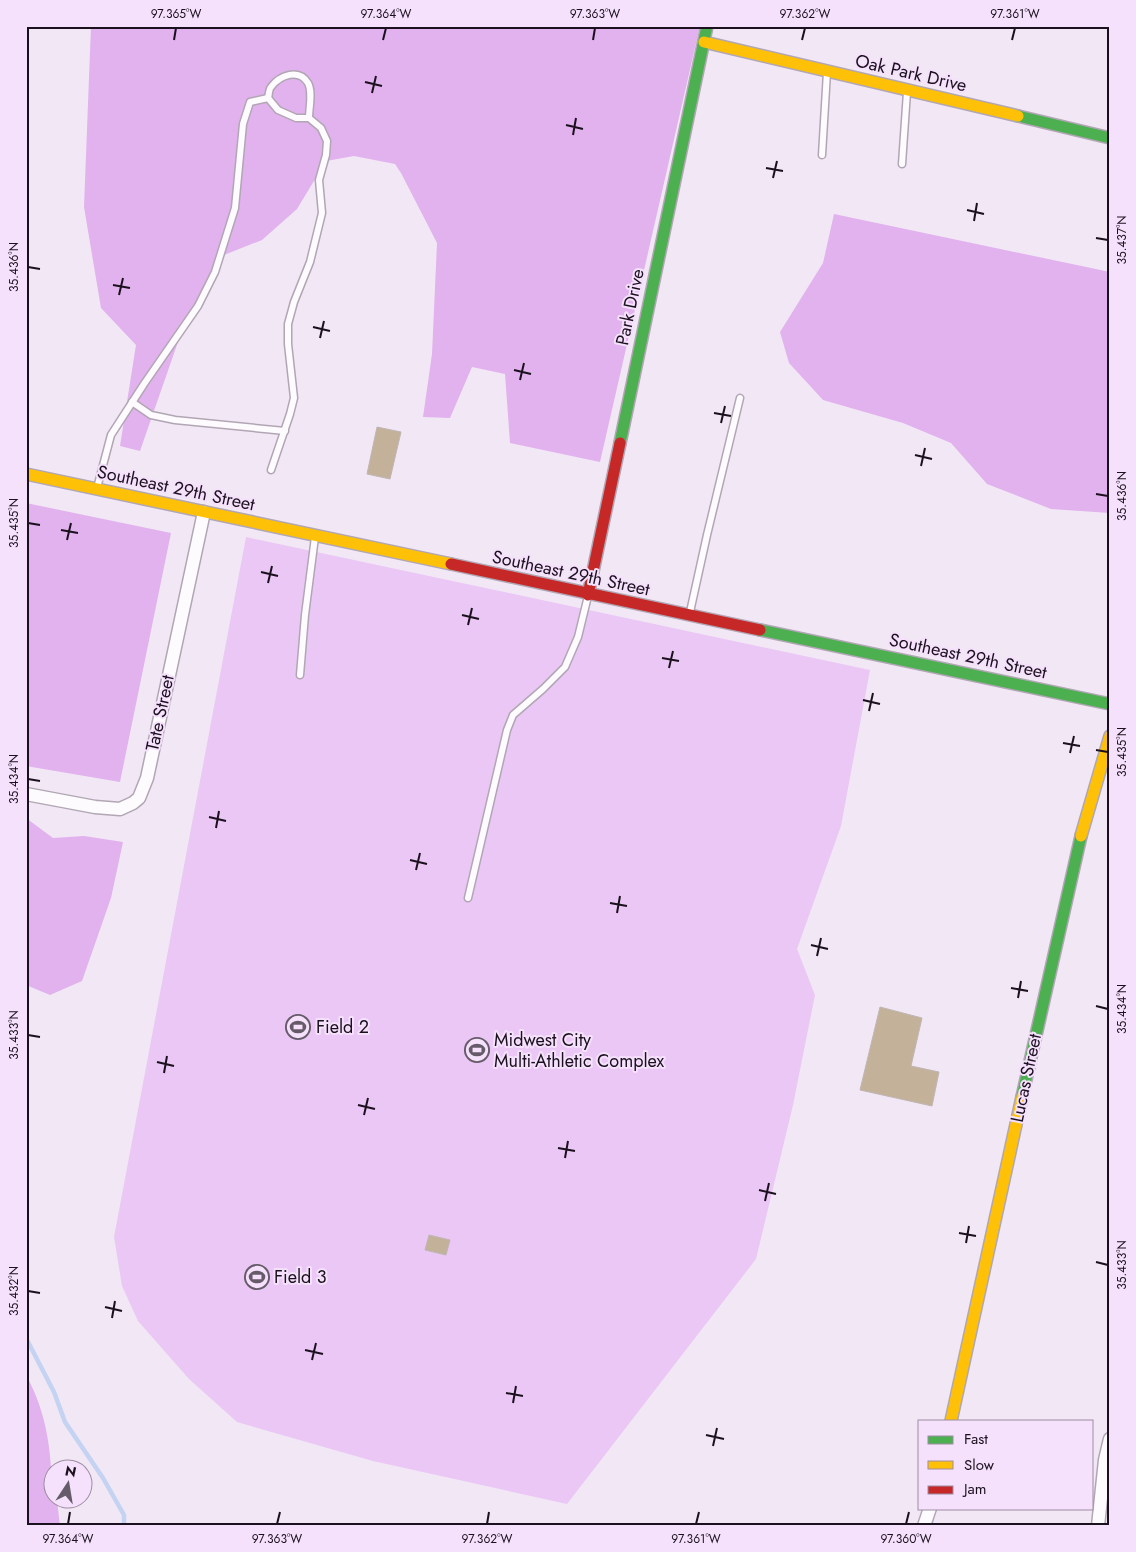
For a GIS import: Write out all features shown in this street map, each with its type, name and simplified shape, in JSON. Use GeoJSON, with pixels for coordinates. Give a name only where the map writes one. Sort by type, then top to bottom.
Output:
{"type":"FeatureCollection","features":[{"type":"Feature","properties":{"kind":"street","name":"Park Drive"},"geometry":{"type":"LineString","coordinates":[[588,594],[707,26]]}},
{"type":"Feature","properties":{"kind":"street","name":"Oak Park Drive"},"geometry":{"type":"LineString","coordinates":[[704,42],[1110,138]]}},
{"type":"Feature","properties":{"kind":"street","name":"Southeast 29th Street"},"geometry":{"type":"LineString","coordinates":[[26,474],[1110,704]]}},
{"type":"Feature","properties":{"kind":"street","name":"Tate Street"},"geometry":{"type":"LineString","coordinates":[[26,794],[95,808],[120,809],[134,803],[138,798],[147,778],[204,512]]}},
{"type":"Feature","properties":{"kind":"street","name":"Lucas Street"},"geometry":{"type":"LineString","coordinates":[[950,1420],[1078,845],[1110,736]]}},
{"type":"Feature","properties":{"kind":"street"},"geometry":{"type":"LineString","coordinates":[[1098,1526],[1110,1439]]}},
{"type":"Feature","properties":{"kind":"street"},"geometry":{"type":"LineString","coordinates":[[924,1526],[929,1510]]}},
{"type":"Feature","properties":{"kind":"lane"},"geometry":{"type":"LineString","coordinates":[[822,155],[827,71]]}},
{"type":"Feature","properties":{"kind":"lane"},"geometry":{"type":"LineString","coordinates":[[268,98],[270,88],[280,78],[290,74],[302,76],[308,82],[311,89],[309,118]]}},
{"type":"Feature","properties":{"kind":"lane"},"geometry":{"type":"LineString","coordinates":[[902,164],[908,90]]}},
{"type":"Feature","properties":{"kind":"lane"},"geometry":{"type":"LineString","coordinates":[[268,98],[278,110],[296,118],[309,118],[321,128],[327,141],[326,155],[319,180],[322,213],[310,262],[294,302],[288,324],[288,344],[294,398],[271,470]]}},
{"type":"Feature","properties":{"kind":"lane"},"geometry":{"type":"LineString","coordinates":[[97,489],[111,435],[198,306],[215,272],[235,208],[243,124],[250,102],[268,98]]}},
{"type":"Feature","properties":{"kind":"lane"},"geometry":{"type":"LineString","coordinates":[[689,616],[740,398]]}},
{"type":"Feature","properties":{"kind":"lane"},"geometry":{"type":"LineString","coordinates":[[132,402],[151,415],[176,420],[285,431]]}},
{"type":"Feature","properties":{"kind":"lane"},"geometry":{"type":"LineString","coordinates":[[300,675],[315,536]]}},
{"type":"Feature","properties":{"kind":"lane"},"geometry":{"type":"LineString","coordinates":[[468,898],[506,730],[513,716],[565,667],[578,638],[588,594]]}},
{"type":"Feature","properties":{"kind":"shaded area"},"geometry":{"type":"Polygon","coordinates":[[[91,26],[700,26],[600,462],[510,443],[505,374],[472,367],[450,418],[423,417],[432,354],[437,243],[395,164],[354,156],[326,161],[297,209],[262,240],[224,255],[179,339],[140,451],[120,446],[136,345],[101,308],[84,207],[91,26]]]}},
{"type":"Feature","properties":{"kind":"shaded area"},"geometry":{"type":"Polygon","coordinates":[[[834,214],[1110,272],[1110,513],[1051,509],[987,484],[951,443],[903,423],[823,400],[789,363],[780,332],[823,263],[834,214]]]}},
{"type":"Feature","properties":{"kind":"shaded area"},"geometry":{"type":"Polygon","coordinates":[[[26,503],[171,533],[120,782],[26,766],[26,503]]]}},
{"type":"Feature","properties":{"kind":"shaded area","name":"Midwest City Multi-Athletic Complex"},"geometry":{"type":"Polygon","coordinates":[[[246,537],[870,670],[841,826],[797,949],[815,995],[793,1105],[756,1259],[567,1504],[373,1461],[237,1422],[189,1379],[138,1321],[122,1286],[114,1237],[246,537]]]}},
{"type":"Feature","properties":{"kind":"shaded area"},"geometry":{"type":"Polygon","coordinates":[[[26,818],[53,838],[84,836],[123,842],[111,898],[82,981],[50,995],[26,985],[26,818]]]}},
{"type":"Feature","properties":{"kind":"shaded area"},"geometry":{"type":"Polygon","coordinates":[[[26,1375],[44,1420],[50,1451],[51,1460],[42,1460],[42,1510],[58,1510],[60,1526],[26,1526],[26,1375]]]}},
{"type":"Feature","properties":{"kind":"building"},"geometry":{"type":"Polygon","coordinates":[[[377,427],[401,432],[390,479],[367,474],[377,427]]]}},
{"type":"Feature","properties":{"kind":"building"},"geometry":{"type":"Polygon","coordinates":[[[880,1007],[922,1018],[911,1066],[939,1072],[932,1106],[860,1090],[880,1007]]]}},
{"type":"Feature","properties":{"kind":"building"},"geometry":{"type":"Polygon","coordinates":[[[429,1235],[450,1240],[446,1255],[425,1250],[429,1235]]]}},
{"type":"Feature","properties":{"kind":"waterway"},"geometry":{"type":"LineString","coordinates":[[26,1338],[54,1392],[65,1422],[103,1478],[124,1515],[124,1526]]}},
{"type":"Feature","properties":{"kind":"traffic: fast"},"geometry":{"type":"LineString","coordinates":[[620,443],[707,26]]}},
{"type":"Feature","properties":{"kind":"traffic: fast"},"geometry":{"type":"LineString","coordinates":[[1018,116],[1110,138]]}},
{"type":"Feature","properties":{"kind":"traffic: fast"},"geometry":{"type":"LineString","coordinates":[[760,630],[1110,704]]}},
{"type":"Feature","properties":{"kind":"traffic: fast"},"geometry":{"type":"LineString","coordinates":[[1022,1097],[1081,836]]}},
{"type":"Feature","properties":{"kind":"traffic: slow"},"geometry":{"type":"LineString","coordinates":[[704,42],[1018,116]]}},
{"type":"Feature","properties":{"kind":"traffic: slow"},"geometry":{"type":"LineString","coordinates":[[26,474],[451,564]]}},
{"type":"Feature","properties":{"kind":"traffic: slow"},"geometry":{"type":"LineString","coordinates":[[1081,836],[1110,736]]}},
{"type":"Feature","properties":{"kind":"traffic: slow"},"geometry":{"type":"LineString","coordinates":[[951,1420],[1022,1097]]}},
{"type":"Feature","properties":{"kind":"traffic: jam"},"geometry":{"type":"LineString","coordinates":[[588,595],[620,443]]}},
{"type":"Feature","properties":{"kind":"traffic: jam"},"geometry":{"type":"LineString","coordinates":[[451,564],[760,630]]}},
{"type":"Feature","properties":{"kind":"place","name":"Field 2"},"geometry":{"type":"Point","coordinates":[298,1027]}},
{"type":"Feature","properties":{"kind":"place","name":"Midwest City Multi-Athletic Complex"},"geometry":{"type":"Point","coordinates":[477,1050]}},
{"type":"Feature","properties":{"kind":"place","name":"Field 3"},"geometry":{"type":"Point","coordinates":[257,1277]}}]}
